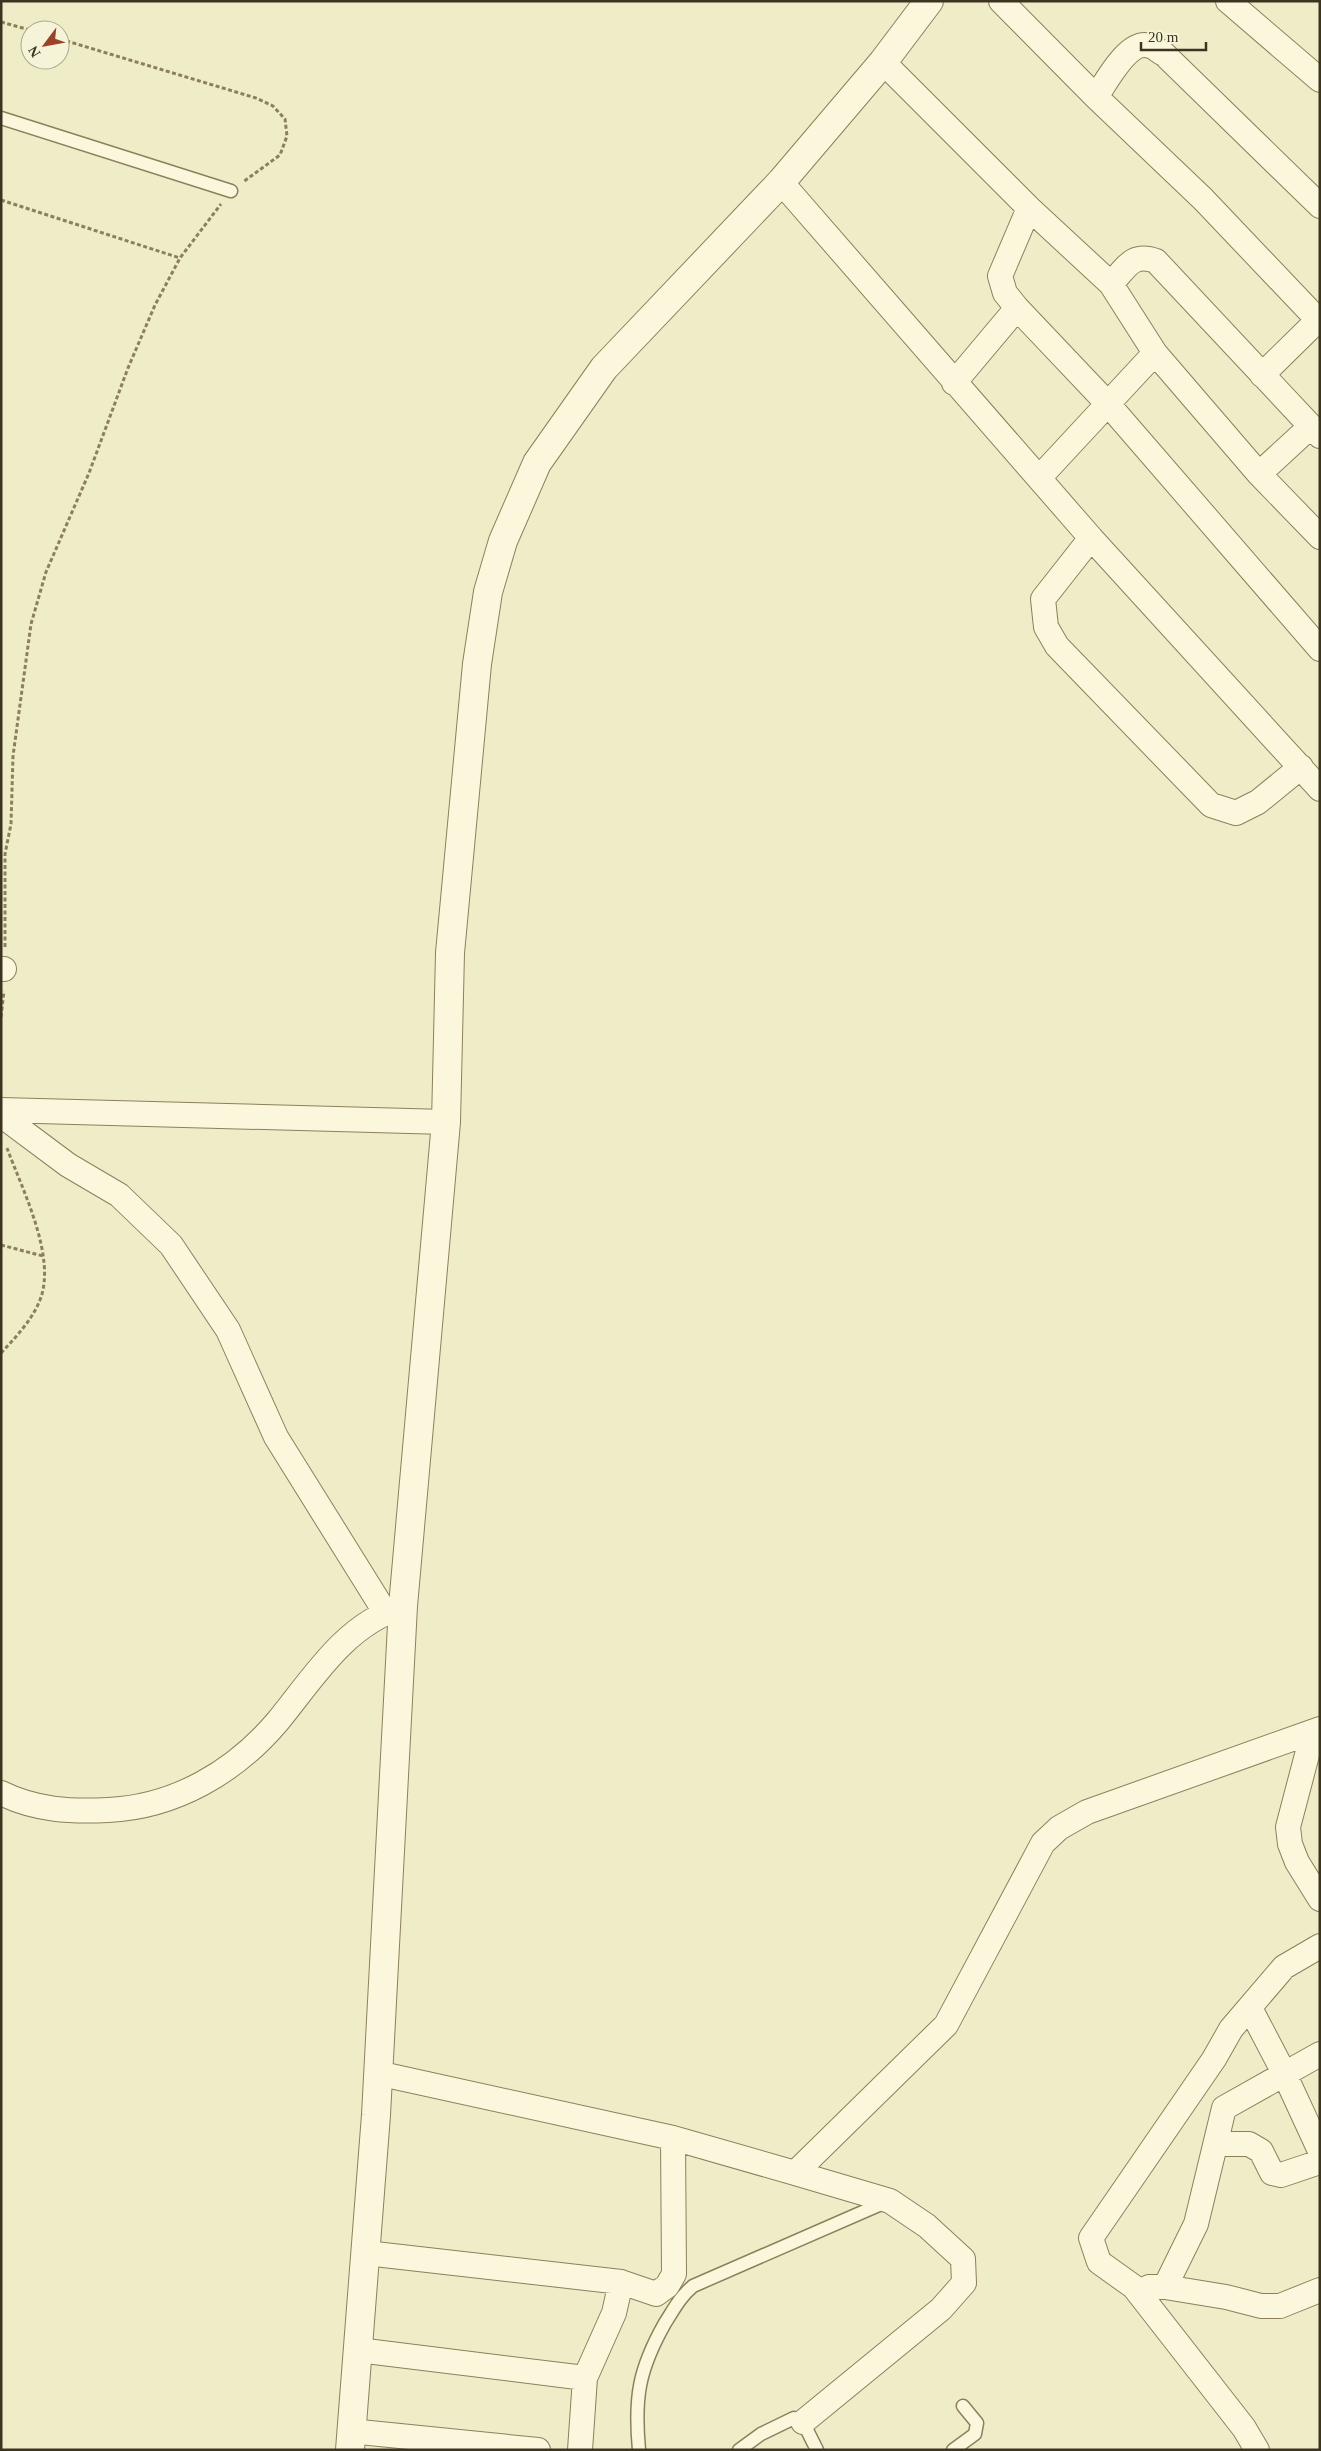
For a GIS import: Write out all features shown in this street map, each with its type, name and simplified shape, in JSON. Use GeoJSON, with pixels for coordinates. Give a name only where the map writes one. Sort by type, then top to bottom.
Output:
{"type":"FeatureCollection","features":[{"type":"Feature","properties":{"kind":"street"},"geometry":{"type":"LineString","coordinates":[[538,2450],[350,2440],[366,2253],[377,2073],[394,1609],[446,1122],[450,953],[477,664],[488,592],[503,541],[537,462],[604,368],[781,182],[883,62],[929,1]]}},
{"type":"Feature","properties":{"kind":"street"},"geometry":{"type":"LineString","coordinates":[[1001,1],[1096,98],[1203,199],[1319,321],[1262,375]]}},
{"type":"Feature","properties":{"kind":"street"},"geometry":{"type":"LineString","coordinates":[[1228,1],[1251,9],[1320,80]]}},
{"type":"Feature","properties":{"kind":"street"},"geometry":{"type":"LineString","coordinates":[[1096,98],[1130,49],[1141,45],[1150,46],[1164,54],[1320,206]]}},
{"type":"Feature","properties":{"kind":"street"},"geometry":{"type":"LineString","coordinates":[[883,62],[1029,208],[1110,284],[1155,353],[1259,474],[1320,537]]}},
{"type":"Feature","properties":{"kind":"street"},"geometry":{"type":"LineString","coordinates":[[781,182],[954,383],[1091,538],[1320,788]]}},
{"type":"Feature","properties":{"kind":"street"},"geometry":{"type":"LineString","coordinates":[[1029,208],[1000,276],[1006,293],[1017,308],[1108,404],[1320,649]]}},
{"type":"Feature","properties":{"kind":"street"},"geometry":{"type":"LineString","coordinates":[[1110,284],[1136,258],[1144,257],[1156,261],[1315,432],[1259,474]]}},
{"type":"Feature","properties":{"kind":"street"},"geometry":{"type":"LineString","coordinates":[[954,383],[1017,308]]}},
{"type":"Feature","properties":{"kind":"street"},"geometry":{"type":"LineString","coordinates":[[1039,478],[1155,353]]}},
{"type":"Feature","properties":{"kind":"street"},"geometry":{"type":"LineString","coordinates":[[1091,538],[1044,599],[1046,627],[1057,646],[1211,805],[1236,813],[1258,802],[1301,767]]}},
{"type":"Feature","properties":{"kind":"street"},"geometry":{"type":"LineString","coordinates":[[1,1110],[446,1122]]}},
{"type":"Feature","properties":{"kind":"street"},"geometry":{"type":"LineString","coordinates":[[1,1115],[68,1165],[119,1195],[171,1245],[228,1330],[276,1437],[394,1609]]}},
{"type":"Feature","properties":{"kind":"street"},"geometry":{"type":"LineString","coordinates":[[1,1793],[16,1801],[37,1807],[79,1812],[128,1809],[170,1799],[203,1785],[234,1762],[271,1728],[296,1694],[344,1641],[394,1609]]}},
{"type":"Feature","properties":{"kind":"street"},"geometry":{"type":"LineString","coordinates":[[1316,1731],[1288,1827],[1290,1844],[1297,1862],[1320,1899]]}},
{"type":"Feature","properties":{"kind":"street"},"geometry":{"type":"LineString","coordinates":[[795,2173],[946,2025],[1043,1843],[1059,1828],[1087,1812],[1316,1731]]}},
{"type":"Feature","properties":{"kind":"street"},"geometry":{"type":"LineString","coordinates":[[1257,2450],[1244,2428],[1134,2287],[1099,2262],[1091,2238],[1214,2059],[1231,2029],[1284,1967],[1320,1946]]}},
{"type":"Feature","properties":{"kind":"street"},"geometry":{"type":"LineString","coordinates":[[1250,2008],[1284,2073],[1320,2151]]}},
{"type":"Feature","properties":{"kind":"street"},"geometry":{"type":"LineString","coordinates":[[1165,2287],[1196,2224],[1224,2108],[1320,2054]]}},
{"type":"Feature","properties":{"kind":"street"},"geometry":{"type":"LineString","coordinates":[[377,2073],[673,2138],[890,2201],[927,2226],[963,2259],[964,2284],[941,2309],[803,2422]]}},
{"type":"Feature","properties":{"kind":"street"},"geometry":{"type":"LineString","coordinates":[[1191,2091],[1224,2108]]}},
{"type":"Feature","properties":{"kind":"street"},"geometry":{"type":"LineString","coordinates":[[366,2253],[621,2282],[656,2294],[675,2291],[673,2138]]}},
{"type":"Feature","properties":{"kind":"street"},"geometry":{"type":"LineString","coordinates":[[1216,2144],[1249,2144],[1261,2151],[1272,2173],[1281,2175],[1320,2162]]}},
{"type":"Feature","properties":{"kind":"street"},"geometry":{"type":"LineString","coordinates":[[580,2450],[585,2378],[614,2313],[621,2282]]}},
{"type":"Feature","properties":{"kind":"street"},"geometry":{"type":"LineString","coordinates":[[1134,2287],[1165,2287],[1226,2297],[1261,2306],[1280,2306],[1320,2290]]}},
{"type":"Feature","properties":{"kind":"street"},"geometry":{"type":"LineString","coordinates":[[358,2350],[585,2378]]}},
{"type":"Feature","properties":{"kind":"lane"},"geometry":{"type":"LineString","coordinates":[[1,118],[231,191]]}},
{"type":"Feature","properties":{"kind":"lane"},"geometry":{"type":"LineString","coordinates":[[639,2450],[638,2389],[650,2350],[675,2291],[693,2286],[890,2201]]}},
{"type":"Feature","properties":{"kind":"lane"},"geometry":{"type":"LineString","coordinates":[[952,2450],[975,2434],[977,2422],[963,2406]]}},
{"type":"Feature","properties":{"kind":"lane"},"geometry":{"type":"LineString","coordinates":[[739,2450],[781,2422],[794,2418],[803,2422],[817,2450]]}},
{"type":"Feature","properties":{"kind":"path"},"geometry":{"type":"LineString","coordinates":[[1,22],[20,27]]}},
{"type":"Feature","properties":{"kind":"path"},"geometry":{"type":"LineString","coordinates":[[1,1018],[5,854],[11,824],[13,756],[31,624],[46,572],[89,474],[128,368],[155,305],[180,258],[231,191],[256,170],[280,155],[287,136],[285,119],[273,106],[256,98],[70,42]]}},
{"type":"Feature","properties":{"kind":"path"},"geometry":{"type":"LineString","coordinates":[[1,200],[180,258]]}},
{"type":"Feature","properties":{"kind":"path"},"geometry":{"type":"LineString","coordinates":[[1,1353],[18,1336],[40,1300],[45,1280],[39,1236],[6,1146]]}},
{"type":"Feature","properties":{"kind":"path"},"geometry":{"type":"LineString","coordinates":[[1,1245],[43,1256]]}}]}
